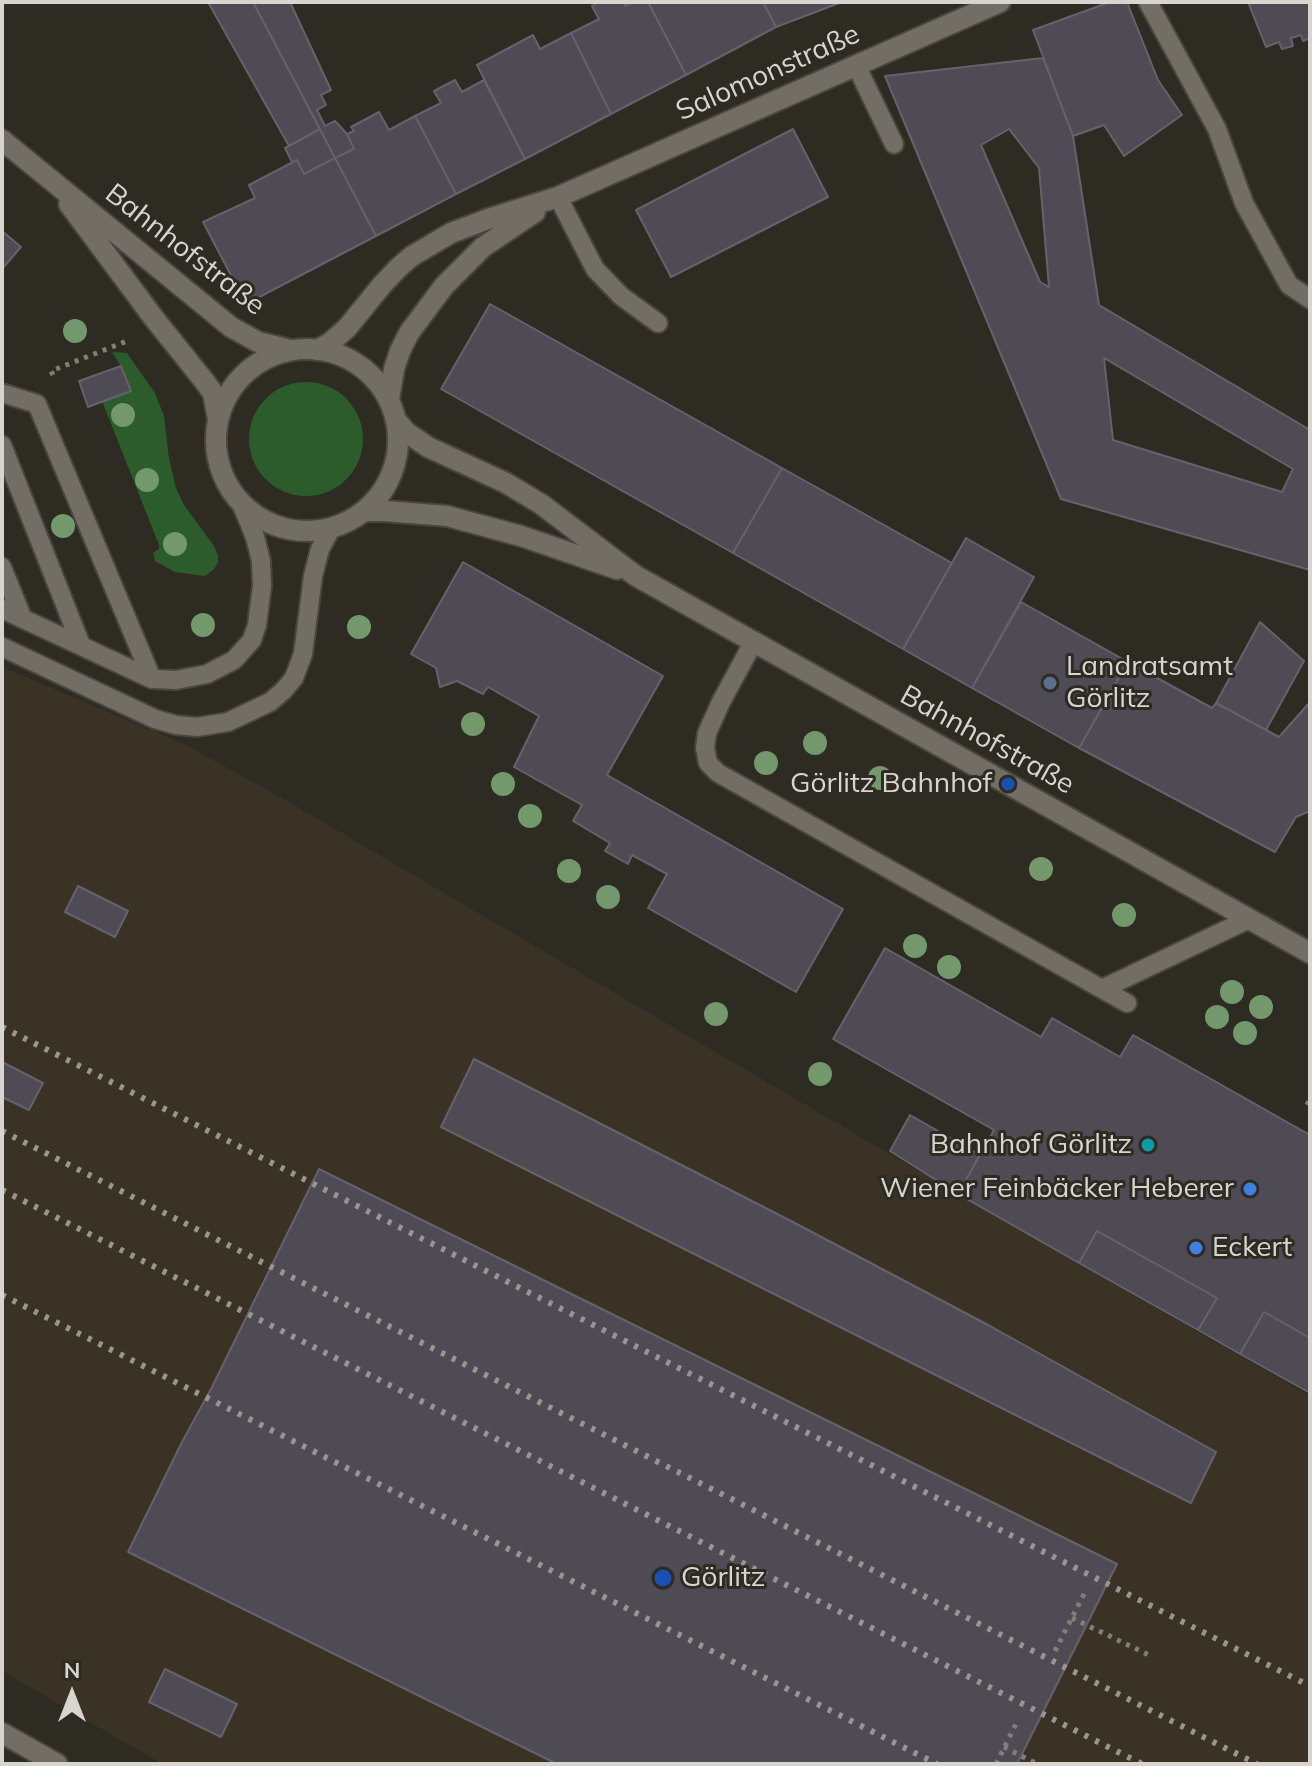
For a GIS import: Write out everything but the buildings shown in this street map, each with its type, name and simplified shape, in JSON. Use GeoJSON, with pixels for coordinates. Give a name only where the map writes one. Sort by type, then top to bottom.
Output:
{"type":"FeatureCollection","features":[{"type":"Feature","properties":{"kind":"main road","name":"Salomonstraße"},"geometry":{"type":"LineString","coordinates":[[317,350],[347,328],[398,268],[451,233],[558,197],[1000,2]]}},
{"type":"Feature","properties":{"kind":"main road","name":"Bahnhofstraße"},"geometry":{"type":"LineString","coordinates":[[2,140],[231,327],[258,342],[292,351]]}},
{"type":"Feature","properties":{"kind":"main road","name":"Bahnhofstraße"},"geometry":{"type":"LineString","coordinates":[[50,179],[213,393],[220,465],[228,485],[241,503],[273,525],[302,530],[332,527],[364,511],[378,497],[392,472],[398,441],[396,420],[389,400],[376,381],[359,366],[339,355],[317,350],[292,351],[270,357],[243,376],[229,393],[218,420]]}},
{"type":"Feature","properties":{"kind":"main road","name":"Salomonstraße"},"geometry":{"type":"LineString","coordinates":[[389,400],[400,351],[409,333],[444,286],[483,247],[558,197]]}},
{"type":"Feature","properties":{"kind":"main road","name":"Bahnhofstraße"},"geometry":{"type":"LineString","coordinates":[[396,420],[406,432],[428,447],[506,483],[541,504],[636,576],[1310,953]]}},
{"type":"Feature","properties":{"kind":"main road","name":"Bahnhofstraße"},"geometry":{"type":"LineString","coordinates":[[364,511],[428,514],[481,524],[636,576]]}},
{"type":"Feature","properties":{"kind":"main road"},"geometry":{"type":"LineString","coordinates":[[2,1733],[57,1764]]}},
{"type":"Feature","properties":{"kind":"lane"},"geometry":{"type":"LineString","coordinates":[[1148,2],[1217,129],[1244,203],[1289,285],[1310,299]]}},
{"type":"Feature","properties":{"kind":"lane"},"geometry":{"type":"LineString","coordinates":[[856,65],[894,144]]}},
{"type":"Feature","properties":{"kind":"lane"},"geometry":{"type":"LineString","coordinates":[[558,197],[595,269],[621,296],[658,323]]}},
{"type":"Feature","properties":{"kind":"lane"},"geometry":{"type":"LineString","coordinates":[[2,393],[37,404],[152,679]]}},
{"type":"Feature","properties":{"kind":"lane"},"geometry":{"type":"LineString","coordinates":[[2,445],[81,645]]}},
{"type":"Feature","properties":{"kind":"lane"},"geometry":{"type":"LineString","coordinates":[[2,609],[152,679],[176,680],[207,674],[234,660],[252,640],[261,606],[261,561],[241,503]]}},
{"type":"Feature","properties":{"kind":"lane"},"geometry":{"type":"LineString","coordinates":[[2,647],[155,719],[197,727],[228,722],[270,702],[294,678],[303,654],[313,576],[320,549],[332,527]]}},
{"type":"Feature","properties":{"kind":"lane"},"geometry":{"type":"LineString","coordinates":[[2,567],[23,619]]}},
{"type":"Feature","properties":{"kind":"lane"},"geometry":{"type":"LineString","coordinates":[[754,641],[707,733],[705,748],[708,763],[718,773],[1127,1003]]}},
{"type":"Feature","properties":{"kind":"lane"},"geometry":{"type":"LineString","coordinates":[[1102,989],[1249,919]]}},
{"type":"Feature","properties":{"kind":"path"},"geometry":{"type":"LineString","coordinates":[[57,385],[51,371],[133,339]]}},
{"type":"Feature","properties":{"kind":"path"},"geometry":{"type":"LineString","coordinates":[[1055,1651],[1086,1590]]}},
{"type":"Feature","properties":{"kind":"path"},"geometry":{"type":"LineString","coordinates":[[1072,1618],[1153,1657]]}},
{"type":"Feature","properties":{"kind":"path"},"geometry":{"type":"LineString","coordinates":[[996,1764],[1018,1720]]}},
{"type":"Feature","properties":{"kind":"path"},"geometry":{"type":"LineString","coordinates":[[1004,1747],[1037,1764]]}},
{"type":"Feature","properties":{"kind":"shaded area"},"geometry":{"type":"Polygon","coordinates":[[[2,667],[184,744],[289,802],[1021,1231],[1310,1396],[1310,1764],[162,1764],[2,1671],[2,667]]]}},
{"type":"Feature","properties":{"kind":"green space"},"geometry":{"type":"Polygon","coordinates":[[[112,352],[127,353],[155,393],[164,416],[176,488],[218,556],[218,563],[205,576],[175,572],[155,561],[153,553],[159,545],[102,401],[131,391],[112,352]]]}},
{"type":"Feature","properties":{"kind":"green space"},"geometry":{"type":"Polygon","coordinates":[[[306,382],[328,387],[346,399],[358,417],[363,439],[358,461],[346,479],[328,491],[306,496],[284,491],[266,479],[254,461],[249,439],[254,417],[266,399],[284,387],[306,382]]]}},
{"type":"Feature","properties":{"kind":"railway"},"geometry":{"type":"LineString","coordinates":[[2,1027],[1310,1686]]}},
{"type":"Feature","properties":{"kind":"railway"},"geometry":{"type":"LineString","coordinates":[[2,1131],[1257,1764]]}},
{"type":"Feature","properties":{"kind":"railway"},"geometry":{"type":"LineString","coordinates":[[2,1190],[1142,1764]]}},
{"type":"Feature","properties":{"kind":"railway"},"geometry":{"type":"LineString","coordinates":[[2,1295],[937,1764]]}},
{"type":"Feature","properties":{"kind":"place","name":"Landratsamt Görlitz"},"geometry":{"type":"Point","coordinates":[1050,683]}},
{"type":"Feature","properties":{"kind":"place","name":"Görlitz Bahnhof"},"geometry":{"type":"Point","coordinates":[1008,784]}},
{"type":"Feature","properties":{"kind":"place","name":"Bahnhof Görlitz"},"geometry":{"type":"Point","coordinates":[1148,1145]}},
{"type":"Feature","properties":{"kind":"place","name":"Wiener Feinbäcker Heberer"},"geometry":{"type":"Point","coordinates":[1250,1189]}},
{"type":"Feature","properties":{"kind":"place","name":"Eckert"},"geometry":{"type":"Point","coordinates":[1196,1248]}},
{"type":"Feature","properties":{"kind":"place","name":"Görlitz"},"geometry":{"type":"Point","coordinates":[663,1578]}}]}
